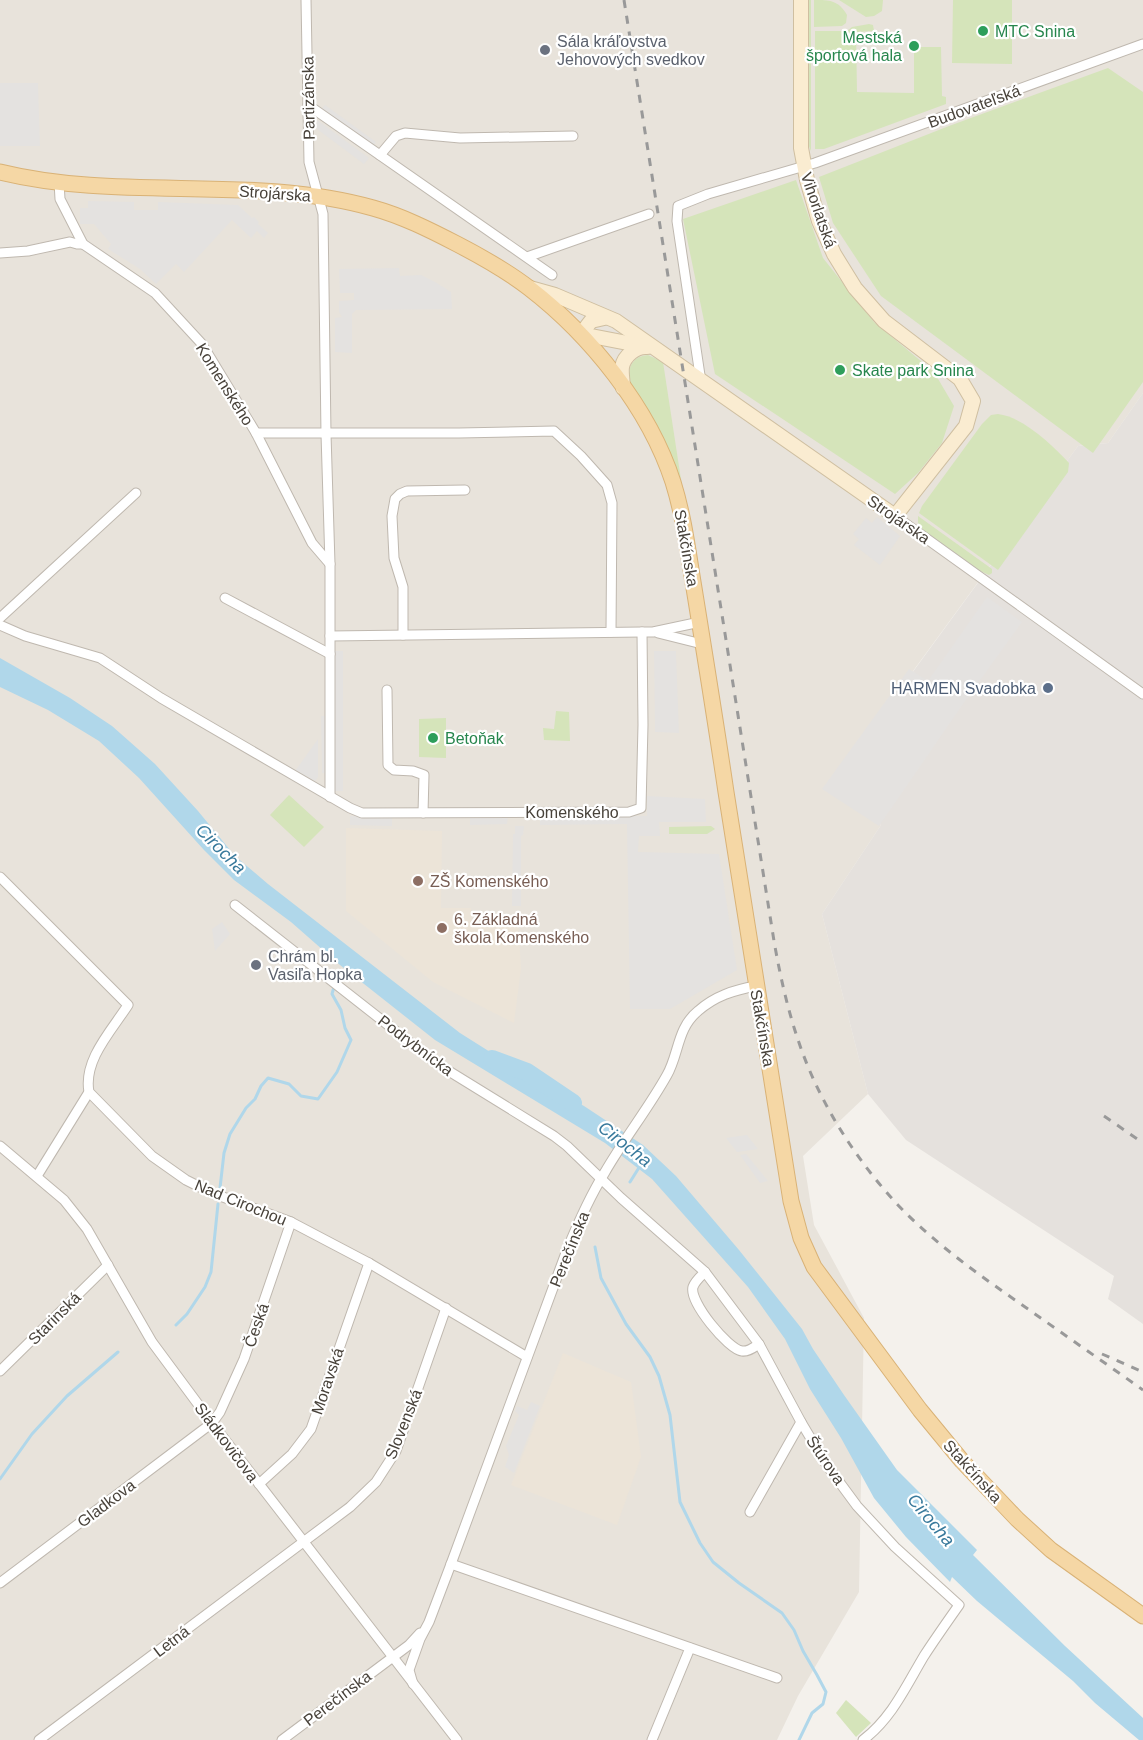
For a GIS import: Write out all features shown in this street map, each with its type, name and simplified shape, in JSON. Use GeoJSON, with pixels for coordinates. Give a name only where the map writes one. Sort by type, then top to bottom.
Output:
{"type":"FeatureCollection","features":[{"type":"Feature","properties":{"kind":"main road","name":"Vihorlatská"},"geometry":{"type":"LineString","coordinates":[[801,0],[801,148],[819,220],[834,254],[855,288],[884,321],[960,379],[973,401],[966,426],[895,516]]}},
{"type":"Feature","properties":{"kind":"main road","name":"Strojárska"},"geometry":{"type":"LineString","coordinates":[[0,172],[43,181],[147,188],[280,192],[318,196],[376,209],[418,225],[491,262],[530,288],[581,334],[648,347]]}},
{"type":"Feature","properties":{"kind":"main road","name":"Strojárska"},"geometry":{"type":"LineString","coordinates":[[530,288],[555,295],[604,318],[616,321],[648,347],[895,516]]}},
{"type":"Feature","properties":{"kind":"main road"},"geometry":{"type":"LineString","coordinates":[[581,334],[591,321],[604,318]]}},
{"type":"Feature","properties":{"kind":"main road","name":"Stakčínska"},"geometry":{"type":"LineString","coordinates":[[581,334],[624,388],[651,433],[672,478],[686,533],[790,1201],[801,1238],[814,1267],[920,1410],[983,1484],[1051,1550],[1143,1616]]}},
{"type":"Feature","properties":{"kind":"main road"},"geometry":{"type":"LineString","coordinates":[[624,388],[622,367],[625,360],[630,354],[648,347]]}},
{"type":"Feature","properties":{"kind":"street","name":"Partizánska"},"geometry":{"type":"LineString","coordinates":[[306,0],[309,162],[318,196]]}},
{"type":"Feature","properties":{"kind":"street","name":"Budovateľská"},"geometry":{"type":"LineString","coordinates":[[701,382],[677,221],[678,206],[708,194],[804,166],[1143,44]]}},
{"type":"Feature","properties":{"kind":"street"},"geometry":{"type":"LineString","coordinates":[[308,105],[552,275]]}},
{"type":"Feature","properties":{"kind":"street"},"geometry":{"type":"LineString","coordinates":[[380,155],[396,136],[405,133],[460,138],[573,136]]}},
{"type":"Feature","properties":{"kind":"street","name":"Komenského"},"geometry":{"type":"LineString","coordinates":[[58,182],[60,199],[83,244],[155,293],[202,344],[256,433],[312,543],[330,564]]}},
{"type":"Feature","properties":{"kind":"street"},"geometry":{"type":"LineString","coordinates":[[318,196],[323,214],[330,564],[330,796]]}},
{"type":"Feature","properties":{"kind":"street"},"geometry":{"type":"LineString","coordinates":[[527,257],[649,214]]}},
{"type":"Feature","properties":{"kind":"street"},"geometry":{"type":"LineString","coordinates":[[0,253],[28,251],[70,242],[83,244]]}},
{"type":"Feature","properties":{"kind":"street","name":"Komenského"},"geometry":{"type":"LineString","coordinates":[[256,433],[554,431],[608,485],[612,503],[611,632]]}},
{"type":"Feature","properties":{"kind":"street"},"geometry":{"type":"LineString","coordinates":[[403,635],[403,586],[393,548],[392,516],[395,499],[407,492],[465,490]]}},
{"type":"Feature","properties":{"kind":"street"},"geometry":{"type":"LineString","coordinates":[[0,618],[136,493]]}},
{"type":"Feature","properties":{"kind":"street","name":"Strojárska"},"geometry":{"type":"LineString","coordinates":[[895,516],[1143,694]]}},
{"type":"Feature","properties":{"kind":"street"},"geometry":{"type":"LineString","coordinates":[[225,598],[330,654]]}},
{"type":"Feature","properties":{"kind":"street"},"geometry":{"type":"LineString","coordinates":[[330,636],[652,632],[700,622]]}},
{"type":"Feature","properties":{"kind":"street","name":"Komenského"},"geometry":{"type":"LineString","coordinates":[[0,625],[25,636],[100,658],[161,698],[317,790],[362,813],[629,812],[641,808],[642,632]]}},
{"type":"Feature","properties":{"kind":"street"},"geometry":{"type":"LineString","coordinates":[[652,632],[702,644]]}},
{"type":"Feature","properties":{"kind":"street"},"geometry":{"type":"LineString","coordinates":[[387,690],[388,765],[394,770],[413,771],[424,775],[423,813]]}},
{"type":"Feature","properties":{"kind":"street"},"geometry":{"type":"LineString","coordinates":[[317,790],[330,784]]}},
{"type":"Feature","properties":{"kind":"street"},"geometry":{"type":"LineString","coordinates":[[0,877],[128,1005],[96,1054],[87,1080],[89,1092],[38,1176]]}},
{"type":"Feature","properties":{"kind":"street","name":"Podrybnícka"},"geometry":{"type":"LineString","coordinates":[[235,905],[440,1065],[544,1130],[603,1174]]}},
{"type":"Feature","properties":{"kind":"street","name":"Perečínska"},"geometry":{"type":"LineString","coordinates":[[413,1684],[415,1665],[429,1622],[527,1357],[567,1250],[603,1174],[668,1073],[680,1034],[696,1011],[723,994],[756,986]]}},
{"type":"Feature","properties":{"kind":"street","name":"Nad Cirochou"},"geometry":{"type":"LineString","coordinates":[[89,1092],[152,1156],[186,1180],[212,1193],[291,1222],[369,1263],[527,1357]]}},
{"type":"Feature","properties":{"kind":"street","name":"Sládkovičova"},"geometry":{"type":"LineString","coordinates":[[0,1146],[64,1200],[87,1228],[152,1342],[457,1740]]}},
{"type":"Feature","properties":{"kind":"street","name":"Štúrova"},"geometry":{"type":"LineString","coordinates":[[603,1174],[705,1272],[759,1344],[826,1464],[858,1506],[895,1546],[959,1605],[930,1646],[887,1718],[863,1740]]}},
{"type":"Feature","properties":{"kind":"street","name":"Česká"},"geometry":{"type":"LineString","coordinates":[[212,1423],[220,1412],[244,1359],[291,1222]]}},
{"type":"Feature","properties":{"kind":"street","name":"Moravská"},"geometry":{"type":"LineString","coordinates":[[259,1484],[292,1454],[311,1429],[369,1263]]}},
{"type":"Feature","properties":{"kind":"street","name":"Starinská"},"geometry":{"type":"LineString","coordinates":[[0,1371],[108,1265]]}},
{"type":"Feature","properties":{"kind":"street"},"geometry":{"type":"LineString","coordinates":[[705,1272],[693,1286],[693,1295],[699,1307],[735,1349],[747,1351],[759,1344]]}},
{"type":"Feature","properties":{"kind":"street","name":"Slovenská"},"geometry":{"type":"LineString","coordinates":[[303,1542],[350,1507],[376,1482],[396,1451],[446,1308]]}},
{"type":"Feature","properties":{"kind":"street"},"geometry":{"type":"LineString","coordinates":[[750,1512],[801,1422]]}},
{"type":"Feature","properties":{"kind":"street","name":"Gladkova"},"geometry":{"type":"LineString","coordinates":[[0,1583],[212,1423]]}},
{"type":"Feature","properties":{"kind":"street","name":"Letná"},"geometry":{"type":"LineString","coordinates":[[39,1740],[303,1542]]}},
{"type":"Feature","properties":{"kind":"street"},"geometry":{"type":"LineString","coordinates":[[451,1564],[777,1678]]}},
{"type":"Feature","properties":{"kind":"street","name":"Perečínska"},"geometry":{"type":"LineString","coordinates":[[282,1740],[416,1639],[429,1622]]}},
{"type":"Feature","properties":{"kind":"street","name":"Perečínska"},"geometry":{"type":"LineString","coordinates":[[413,1684],[409,1670],[429,1622]]}},
{"type":"Feature","properties":{"kind":"street","name":"Perečínska"},"geometry":{"type":"LineString","coordinates":[[414,1657],[423,1645]]}},
{"type":"Feature","properties":{"kind":"street"},"geometry":{"type":"LineString","coordinates":[[384,1646],[394,1652],[401,1650]]}},
{"type":"Feature","properties":{"kind":"street"},"geometry":{"type":"LineString","coordinates":[[652,1740],[690,1647]]}},
{"type":"Feature","properties":{"kind":"street"},"geometry":{"type":"LineString","coordinates":[[392,1656],[400,1661],[407,1661],[414,1657]]}},
{"type":"Feature","properties":{"kind":"shaded area"},"geometry":{"type":"Polygon","coordinates":[[[0,0],[1143,0],[1143,393],[1108,443],[1078,446],[828,787],[881,825],[822,914],[868,1094],[803,1156],[814,1225],[864,1318],[859,1592],[798,1696],[777,1740],[0,1740],[0,0]]]}},
{"type":"Feature","properties":{"kind":"shaded area"},"geometry":{"type":"Polygon","coordinates":[[[0,83],[38,83],[40,146],[0,146],[0,83]]]}},
{"type":"Feature","properties":{"kind":"shaded area"},"geometry":{"type":"Polygon","coordinates":[[[325,105],[376,142],[372,147],[320,111],[325,105]]]}},
{"type":"Feature","properties":{"kind":"shaded area"},"geometry":{"type":"Polygon","coordinates":[[[317,120],[369,158],[364,164],[317,129],[317,120]]]}},
{"type":"Feature","properties":{"kind":"shaded area"},"geometry":{"type":"Polygon","coordinates":[[[88,201],[134,202],[134,210],[158,210],[158,202],[238,205],[252,218],[254,217],[268,233],[264,238],[257,231],[251,238],[232,220],[184,272],[176,264],[156,284],[140,269],[108,249],[111,244],[94,224],[80,224],[80,208],[88,208],[88,201]]]}},
{"type":"Feature","properties":{"kind":"shaded area"},"geometry":{"type":"Polygon","coordinates":[[[399,268],[400,276],[421,275],[451,292],[452,309],[356,310],[352,314],[352,353],[335,352],[335,318],[342,317],[339,312],[339,301],[354,300],[354,293],[340,293],[339,269],[399,268]]]}},
{"type":"Feature","properties":{"kind":"shaded area"},"geometry":{"type":"Polygon","coordinates":[[[1143,393],[1143,1324],[1108,1299],[1114,1276],[906,1140],[868,1094],[822,914],[881,825],[828,788],[1078,446],[1108,443],[1143,393]]]}},
{"type":"Feature","properties":{"kind":"shaded area"},"geometry":{"type":"Polygon","coordinates":[[[877,517],[900,536],[880,565],[854,545],[859,539],[853,534],[866,518],[872,523],[877,517]]]}},
{"type":"Feature","properties":{"kind":"shaded area"},"geometry":{"type":"Polygon","coordinates":[[[987,597],[1022,622],[879,826],[822,789],[909,669],[928,681],[987,597]]]}},
{"type":"Feature","properties":{"kind":"shaded area"},"geometry":{"type":"Polygon","coordinates":[[[333,651],[343,651],[343,791],[335,791],[333,651]]]}},
{"type":"Feature","properties":{"kind":"shaded area"},"geometry":{"type":"Polygon","coordinates":[[[654,651],[676,651],[679,733],[655,732],[654,651]]]}},
{"type":"Feature","properties":{"kind":"shaded area"},"geometry":{"type":"Polygon","coordinates":[[[321,716],[327,716],[328,774],[322,773],[321,716]]]}},
{"type":"Feature","properties":{"kind":"shaded area"},"geometry":{"type":"Polygon","coordinates":[[[318,739],[318,777],[315,781],[295,771],[318,739]]]}},
{"type":"Feature","properties":{"kind":"shaded area"},"geometry":{"type":"Polygon","coordinates":[[[647,796],[705,799],[706,822],[659,822],[660,836],[639,836],[638,852],[719,854],[737,970],[670,1009],[630,1009],[627,824],[540,825],[540,817],[647,816],[647,796]]]}},
{"type":"Feature","properties":{"kind":"shaded area"},"geometry":{"type":"Polygon","coordinates":[[[350,816],[392,818],[392,826],[350,825],[350,816]]]}},
{"type":"Feature","properties":{"kind":"shaded area"},"geometry":{"type":"Polygon","coordinates":[[[470,817],[508,817],[507,824],[470,825],[470,817]]]}},
{"type":"Feature","properties":{"kind":"shaded area"},"geometry":{"type":"Polygon","coordinates":[[[515,826],[524,826],[521,836],[521,906],[512,906],[515,826]]]}},
{"type":"Feature","properties":{"kind":"shaded area","name":"6. Základná škola Komenského"},"geometry":{"type":"Polygon","coordinates":[[[346,828],[442,831],[441,908],[471,908],[472,920],[518,920],[521,968],[514,1023],[433,982],[346,911],[346,828]]]}},
{"type":"Feature","properties":{"kind":"shaded area"},"geometry":{"type":"Polygon","coordinates":[[[222,922],[230,934],[215,951],[212,929],[222,922]]]}},
{"type":"Feature","properties":{"kind":"shaded area"},"geometry":{"type":"Polygon","coordinates":[[[747,1135],[758,1149],[737,1152],[726,1138],[747,1135]]]}},
{"type":"Feature","properties":{"kind":"shaded area"},"geometry":{"type":"Polygon","coordinates":[[[746,1154],[768,1181],[760,1183],[740,1155],[746,1154]]]}},
{"type":"Feature","properties":{"kind":"shaded area"},"geometry":{"type":"Polygon","coordinates":[[[563,1353],[631,1382],[641,1457],[617,1525],[511,1485],[563,1353]]]}},
{"type":"Feature","properties":{"kind":"shaded area"},"geometry":{"type":"Polygon","coordinates":[[[531,1402],[540,1406],[514,1473],[505,1467],[509,1455],[506,1446],[519,1415],[515,1411],[517,1406],[527,1410],[531,1402]]]}},
{"type":"Feature","properties":{"kind":"green space"},"geometry":{"type":"Polygon","coordinates":[[[807,0],[811,0],[811,151],[808,144],[807,0]]]}},
{"type":"Feature","properties":{"kind":"green space"},"geometry":{"type":"Polygon","coordinates":[[[814,0],[837,4],[847,15],[846,23],[842,26],[814,27],[814,0]]]}},
{"type":"Feature","properties":{"kind":"green space"},"geometry":{"type":"Polygon","coordinates":[[[839,0],[883,0],[882,11],[874,16],[866,17],[839,0]]]}},
{"type":"Feature","properties":{"kind":"green space","name":"MTC Snina"},"geometry":{"type":"Polygon","coordinates":[[[953,0],[1012,0],[1012,64],[952,63],[953,0]]]}},
{"type":"Feature","properties":{"kind":"green space"},"geometry":{"type":"Polygon","coordinates":[[[873,25],[874,31],[856,32],[857,92],[914,93],[914,47],[941,47],[942,96],[946,97],[946,104],[824,149],[815,149],[815,31],[847,31],[852,27],[873,25]]]}},
{"type":"Feature","properties":{"kind":"green space"},"geometry":{"type":"Polygon","coordinates":[[[1108,68],[1143,92],[1143,382],[1093,453],[881,296],[833,223],[819,177],[949,126],[1108,68]]]}},
{"type":"Feature","properties":{"kind":"green space"},"geometry":{"type":"Polygon","coordinates":[[[796,180],[823,258],[874,322],[934,372],[954,406],[942,443],[918,473],[895,494],[715,374],[683,219],[796,180]]]}},
{"type":"Feature","properties":{"kind":"green space"},"geometry":{"type":"Polygon","coordinates":[[[648,355],[663,362],[682,486],[629,379],[633,362],[639,357],[648,355]]]}},
{"type":"Feature","properties":{"kind":"green space"},"geometry":{"type":"Polygon","coordinates":[[[991,415],[1008,416],[1027,426],[1046,440],[1069,463],[1068,472],[998,570],[919,513],[982,424],[991,415]]]}},
{"type":"Feature","properties":{"kind":"green space"},"geometry":{"type":"Polygon","coordinates":[[[918,516],[992,569],[992,573],[989,575],[978,570],[923,531],[918,523],[918,516]]]}},
{"type":"Feature","properties":{"kind":"green space"},"geometry":{"type":"Polygon","coordinates":[[[556,711],[569,712],[570,741],[544,740],[543,728],[554,729],[556,711]]]}},
{"type":"Feature","properties":{"kind":"green space","name":"Betoňak"},"geometry":{"type":"Polygon","coordinates":[[[446,718],[446,758],[419,757],[419,719],[446,718]]]}},
{"type":"Feature","properties":{"kind":"green space"},"geometry":{"type":"Polygon","coordinates":[[[289,795],[324,827],[304,847],[270,815],[289,795]]]}},
{"type":"Feature","properties":{"kind":"green space"},"geometry":{"type":"Polygon","coordinates":[[[711,826],[715,829],[707,834],[669,834],[669,827],[711,826]]]}},
{"type":"Feature","properties":{"kind":"green space"},"geometry":{"type":"Polygon","coordinates":[[[846,1700],[871,1723],[856,1737],[836,1713],[846,1700]]]}},
{"type":"Feature","properties":{"kind":"water"},"geometry":{"type":"Polygon","coordinates":[[[0,658],[70,698],[112,726],[155,764],[235,856],[460,1033],[533,1079],[584,1106],[643,1145],[676,1176],[802,1329],[813,1349],[897,1470],[977,1550],[973,1555],[1065,1646],[1143,1718],[1143,1740],[1139,1740],[1095,1703],[1073,1681],[977,1601],[952,1577],[950,1582],[906,1537],[874,1498],[841,1438],[810,1389],[785,1339],[748,1287],[652,1179],[605,1143],[435,1040],[340,965],[291,922],[234,880],[139,778],[99,741],[48,710],[0,687],[0,658]]]}},
{"type":"Feature","properties":{"kind":"waterway"},"geometry":{"type":"LineString","coordinates":[[341,977],[348,969]]}},
{"type":"Feature","properties":{"kind":"waterway"},"geometry":{"type":"LineString","coordinates":[[220,1188],[224,1153],[230,1134],[268,1078],[289,1084],[301,1096],[318,1099],[337,1072],[351,1040],[345,1028],[341,1010],[332,994],[334,987]]}},
{"type":"Feature","properties":{"kind":"waterway","name":"Cirocha"},"geometry":{"type":"LineString","coordinates":[[492,1059],[527,1072],[573,1103]]}},
{"type":"Feature","properties":{"kind":"waterway"},"geometry":{"type":"LineString","coordinates":[[630,1182],[640,1166]]}},
{"type":"Feature","properties":{"kind":"waterway"},"geometry":{"type":"LineString","coordinates":[[176,1325],[187,1314],[205,1287],[211,1272],[218,1204]]}},
{"type":"Feature","properties":{"kind":"waterway"},"geometry":{"type":"LineString","coordinates":[[595,1247],[601,1278],[626,1324],[650,1357],[659,1376],[670,1415],[680,1502],[700,1543],[713,1562],[782,1613],[794,1630],[826,1692],[823,1704],[812,1713],[799,1740]]}},
{"type":"Feature","properties":{"kind":"waterway"},"geometry":{"type":"LineString","coordinates":[[0,1479],[32,1434],[67,1396],[118,1352]]}},
{"type":"Feature","properties":{"kind":"railway"},"geometry":{"type":"LineString","coordinates":[[624,0],[774,941],[789,1010],[805,1060],[829,1110],[849,1143],[884,1190],[912,1219],[977,1273],[1143,1390]]}},
{"type":"Feature","properties":{"kind":"railway"},"geometry":{"type":"LineString","coordinates":[[1104,1116],[1143,1143]]}},
{"type":"Feature","properties":{"kind":"railway"},"geometry":{"type":"LineString","coordinates":[[1102,1354],[1143,1372]]}},
{"type":"Feature","properties":{"kind":"place","name":"MTC Snina"},"geometry":{"type":"Point","coordinates":[983,31]}},
{"type":"Feature","properties":{"kind":"place","name":"Mestská športová hala"},"geometry":{"type":"Point","coordinates":[914,46]}},
{"type":"Feature","properties":{"kind":"place","name":"Sála kráľovstva Jehovových svedkov"},"geometry":{"type":"Point","coordinates":[545,50]}},
{"type":"Feature","properties":{"kind":"place","name":"Skate park Snina"},"geometry":{"type":"Point","coordinates":[840,370]}},
{"type":"Feature","properties":{"kind":"place","name":"HARMEN Svadobka"},"geometry":{"type":"Point","coordinates":[1048,688]}},
{"type":"Feature","properties":{"kind":"place","name":"Betoňak"},"geometry":{"type":"Point","coordinates":[433,738]}},
{"type":"Feature","properties":{"kind":"place","name":"ZŠ Komenského"},"geometry":{"type":"Point","coordinates":[418,881]}},
{"type":"Feature","properties":{"kind":"place","name":"6. Základná škola Komenského"},"geometry":{"type":"Point","coordinates":[442,928]}},
{"type":"Feature","properties":{"kind":"place","name":"Chrám bl. Vasiľa Hopka"},"geometry":{"type":"Point","coordinates":[256,965]}}]}
